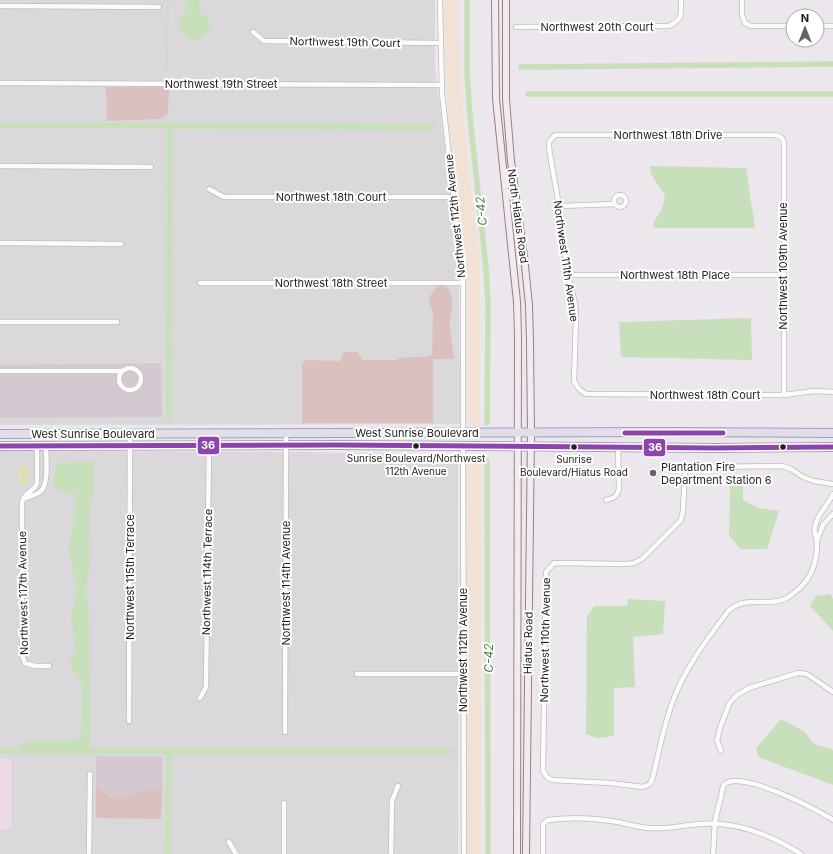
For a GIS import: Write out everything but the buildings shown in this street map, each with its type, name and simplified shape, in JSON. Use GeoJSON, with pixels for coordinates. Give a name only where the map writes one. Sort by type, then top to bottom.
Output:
{"type":"FeatureCollection","features":[{"type":"Feature","properties":{"kind":"highway","name":"West Sunrise Boulevard"},"geometry":{"type":"LineString","coordinates":[[0,434],[463,432],[833,433]]}},
{"type":"Feature","properties":{"kind":"highway","name":"West Sunrise Boulevard"},"geometry":{"type":"LineString","coordinates":[[0,446],[286,445],[618,448],[833,447]]}},
{"type":"Feature","properties":{"kind":"main road","name":"North Hiatus Road"},"geometry":{"type":"LineString","coordinates":[[495,0],[496,99],[517,302],[519,433]]}},
{"type":"Feature","properties":{"kind":"main road","name":"North Hiatus Road"},"geometry":{"type":"LineString","coordinates":[[506,0],[506,99],[511,161],[529,305],[531,433]]}},
{"type":"Feature","properties":{"kind":"main road","name":"Hiatus Road"},"geometry":{"type":"LineString","coordinates":[[517,854],[519,433]]}},
{"type":"Feature","properties":{"kind":"main road","name":"Hiatus Road"},"geometry":{"type":"LineString","coordinates":[[526,854],[531,433]]}},
{"type":"Feature","properties":{"kind":"street","name":"Northwest 112th Avenue"},"geometry":{"type":"LineString","coordinates":[[440,0],[442,85],[463,283],[463,432]]}},
{"type":"Feature","properties":{"kind":"street","name":"Northwest 20th Court"},"geometry":{"type":"LineString","coordinates":[[516,27],[669,26],[678,22],[681,17],[681,0]]}},
{"type":"Feature","properties":{"kind":"street"},"geometry":{"type":"LineString","coordinates":[[742,0],[742,15],[745,23],[751,26],[785,26]]}},
{"type":"Feature","properties":{"kind":"street"},"geometry":{"type":"LineString","coordinates":[[0,6],[158,7]]}},
{"type":"Feature","properties":{"kind":"street","name":"Northwest 19th Court"},"geometry":{"type":"LineString","coordinates":[[253,32],[264,41],[440,43]]}},
{"type":"Feature","properties":{"kind":"street","name":"Northwest 19th Street"},"geometry":{"type":"LineString","coordinates":[[0,83],[442,85]]}},
{"type":"Feature","properties":{"kind":"street","name":"Northwest 18th Drive"},"geometry":{"type":"LineString","coordinates":[[555,135],[775,135],[781,138]]}},
{"type":"Feature","properties":{"kind":"street","name":"Northwest 111th Avenue"},"geometry":{"type":"LineString","coordinates":[[555,135],[549,142],[549,148],[559,206],[568,275],[575,304],[574,381],[579,389]]}},
{"type":"Feature","properties":{"kind":"street","name":"Northwest 109th Avenue"},"geometry":{"type":"LineString","coordinates":[[781,138],[784,142],[784,395]]}},
{"type":"Feature","properties":{"kind":"street"},"geometry":{"type":"LineString","coordinates":[[0,166],[151,167]]}},
{"type":"Feature","properties":{"kind":"street","name":"Northwest 18th Court"},"geometry":{"type":"LineString","coordinates":[[209,189],[224,197],[454,197]]}},
{"type":"Feature","properties":{"kind":"street"},"geometry":{"type":"LineString","coordinates":[[559,206],[615,204]]}},
{"type":"Feature","properties":{"kind":"street"},"geometry":{"type":"LineString","coordinates":[[0,243],[121,244]]}},
{"type":"Feature","properties":{"kind":"street","name":"Northwest 18th Place"},"geometry":{"type":"LineString","coordinates":[[568,275],[783,275]]}},
{"type":"Feature","properties":{"kind":"street","name":"Northwest 18th Street"},"geometry":{"type":"LineString","coordinates":[[200,283],[463,283]]}},
{"type":"Feature","properties":{"kind":"street"},"geometry":{"type":"LineString","coordinates":[[0,322],[117,322]]}},
{"type":"Feature","properties":{"kind":"street"},"geometry":{"type":"LineString","coordinates":[[0,371],[122,371],[132,368],[138,372],[141,378],[136,388],[129,390],[122,388],[119,377],[122,371]]}},
{"type":"Feature","properties":{"kind":"street","name":"Northwest 18th Court"},"geometry":{"type":"LineString","coordinates":[[579,389],[586,394],[784,395],[833,392]]}},
{"type":"Feature","properties":{"kind":"street","name":"Northwest 114th Avenue"},"geometry":{"type":"LineString","coordinates":[[285,732],[286,433]]}},
{"type":"Feature","properties":{"kind":"street","name":"Northwest 115th Terrace"},"geometry":{"type":"LineString","coordinates":[[129,721],[130,434]]}},
{"type":"Feature","properties":{"kind":"street","name":"Northwest 114th Terrace"},"geometry":{"type":"LineString","coordinates":[[200,698],[206,687],[209,445]]}},
{"type":"Feature","properties":{"kind":"street"},"geometry":{"type":"LineString","coordinates":[[23,499],[25,495],[36,488],[38,483],[42,446]]}},
{"type":"Feature","properties":{"kind":"street"},"geometry":{"type":"LineString","coordinates":[[23,499],[37,494],[42,490],[46,482],[42,446]]}},
{"type":"Feature","properties":{"kind":"street","name":"Northwest 112th Avenue"},"geometry":{"type":"LineString","coordinates":[[463,446],[464,854]]}},
{"type":"Feature","properties":{"kind":"street"},"geometry":{"type":"LineString","coordinates":[[606,500],[614,498],[618,494],[618,448]]}},
{"type":"Feature","properties":{"kind":"street","name":"Northwest 110th Avenue"},"geometry":{"type":"LineString","coordinates":[[817,541],[815,560],[811,576],[803,586],[783,600],[744,602],[735,605],[729,610],[699,650],[674,697],[666,719],[653,777],[650,784],[643,787],[610,783],[552,780],[547,777],[543,771],[546,572],[554,563],[627,564],[642,559],[681,520],[685,471],[688,468],[782,466],[814,481],[833,484]]}},
{"type":"Feature","properties":{"kind":"street"},"geometry":{"type":"LineString","coordinates":[[38,472],[46,472]]}},
{"type":"Feature","properties":{"kind":"street"},"geometry":{"type":"LineString","coordinates":[[817,541],[814,530],[815,524],[833,494]]}},
{"type":"Feature","properties":{"kind":"street","name":"Northwest 117th Avenue"},"geometry":{"type":"LineString","coordinates":[[23,499],[22,655],[25,663],[35,666],[48,666]]}},
{"type":"Feature","properties":{"kind":"street"},"geometry":{"type":"LineString","coordinates":[[817,541],[823,525],[833,514]]}},
{"type":"Feature","properties":{"kind":"street"},"geometry":{"type":"LineString","coordinates":[[721,751],[717,740],[729,704],[737,695],[749,688],[798,673],[807,674],[833,692]]}},
{"type":"Feature","properties":{"kind":"street"},"geometry":{"type":"LineString","coordinates":[[357,674],[463,674]]}},
{"type":"Feature","properties":{"kind":"street"},"geometry":{"type":"LineString","coordinates":[[90,774],[90,854]]}},
{"type":"Feature","properties":{"kind":"street"},"geometry":{"type":"LineString","coordinates":[[714,854],[715,824],[723,786],[729,781],[736,780],[752,783],[792,798],[833,820]]}},
{"type":"Feature","properties":{"kind":"street"},"geometry":{"type":"LineString","coordinates":[[391,854],[392,801],[398,786]]}},
{"type":"Feature","properties":{"kind":"street"},"geometry":{"type":"LineString","coordinates":[[284,803],[284,854]]}},
{"type":"Feature","properties":{"kind":"street"},"geometry":{"type":"LineString","coordinates":[[543,854],[544,824],[548,820],[584,819],[616,822],[649,828],[715,824],[748,828],[801,854]]}},
{"type":"Feature","properties":{"kind":"street"},"geometry":{"type":"LineString","coordinates":[[229,842],[236,854]]}},
{"type":"Feature","properties":{"kind":"shaded area"},"geometry":{"type":"Polygon","coordinates":[[[0,0],[435,0],[435,67],[453,205],[458,264],[461,424],[0,425],[0,0]]]}},
{"type":"Feature","properties":{"kind":"shaded area"},"geometry":{"type":"Polygon","coordinates":[[[191,0],[199,0],[200,12],[206,16],[210,25],[210,29],[204,36],[193,41],[180,32],[179,18],[186,12],[185,4],[191,0]]]}},
{"type":"Feature","properties":{"kind":"shaded area"},"geometry":{"type":"Polygon","coordinates":[[[444,0],[459,0],[459,45],[465,133],[480,261],[480,427],[472,426],[465,420],[466,256],[450,152],[444,34],[444,0]]]}},
{"type":"Feature","properties":{"kind":"shaded area"},"geometry":{"type":"Polygon","coordinates":[[[106,87],[169,87],[168,114],[160,119],[107,121],[106,87]]]}},
{"type":"Feature","properties":{"kind":"shaded area"},"geometry":{"type":"Polygon","coordinates":[[[650,166],[746,168],[755,228],[654,228],[653,224],[663,206],[665,196],[651,174],[650,166]]]}},
{"type":"Feature","properties":{"kind":"shaded area"},"geometry":{"type":"Polygon","coordinates":[[[444,285],[450,292],[453,301],[450,325],[454,359],[433,359],[433,423],[302,423],[302,364],[306,360],[340,361],[344,352],[357,352],[363,360],[396,360],[432,355],[433,312],[429,304],[430,296],[437,286],[444,285]]]}},
{"type":"Feature","properties":{"kind":"shaded area"},"geometry":{"type":"Polygon","coordinates":[[[751,318],[752,360],[621,357],[619,322],[751,318]]]}},
{"type":"Feature","properties":{"kind":"shaded area"},"geometry":{"type":"Polygon","coordinates":[[[161,363],[162,417],[0,418],[0,365],[161,363]]]}},
{"type":"Feature","properties":{"kind":"shaded area"},"geometry":{"type":"Polygon","coordinates":[[[0,451],[299,452],[458,455],[458,854],[0,854],[0,451]]]}},
{"type":"Feature","properties":{"kind":"shaded area"},"geometry":{"type":"Polygon","coordinates":[[[473,454],[481,454],[481,854],[465,854],[465,461],[473,454]]]}},
{"type":"Feature","properties":{"kind":"shaded area"},"geometry":{"type":"Polygon","coordinates":[[[94,462],[94,495],[90,503],[90,564],[87,584],[87,601],[89,610],[90,751],[16,751],[20,744],[32,740],[77,740],[80,738],[82,685],[71,667],[70,661],[75,651],[71,616],[77,590],[68,549],[76,510],[75,494],[54,489],[53,483],[56,464],[94,462]]]}},
{"type":"Feature","properties":{"kind":"shaded area"},"geometry":{"type":"Polygon","coordinates":[[[19,466],[28,466],[28,484],[19,484],[19,466]]]}},
{"type":"Feature","properties":{"kind":"shaded area"},"geometry":{"type":"Polygon","coordinates":[[[743,483],[743,500],[758,508],[779,511],[767,549],[740,549],[729,535],[730,485],[743,483]]]}},
{"type":"Feature","properties":{"kind":"shaded area"},"geometry":{"type":"Polygon","coordinates":[[[830,594],[833,599],[833,631],[810,606],[816,596],[830,594]]]}},
{"type":"Feature","properties":{"kind":"shaded area"},"geometry":{"type":"Polygon","coordinates":[[[628,599],[665,601],[663,634],[633,637],[635,687],[614,688],[614,736],[597,738],[586,734],[587,616],[594,606],[627,606],[628,599]]]}},
{"type":"Feature","properties":{"kind":"shaded area"},"geometry":{"type":"Polygon","coordinates":[[[781,719],[805,732],[814,744],[833,750],[833,785],[758,757],[756,748],[781,719]]]}},
{"type":"Feature","properties":{"kind":"shaded area"},"geometry":{"type":"Polygon","coordinates":[[[96,756],[162,757],[162,789],[150,789],[128,796],[112,797],[96,786],[96,756]]]}},
{"type":"Feature","properties":{"kind":"shaded area"},"geometry":{"type":"Polygon","coordinates":[[[0,759],[11,759],[11,829],[0,829],[0,759]]]}},
{"type":"Feature","properties":{"kind":"shaded area"},"geometry":{"type":"Polygon","coordinates":[[[96,786],[111,797],[128,796],[150,789],[162,789],[161,819],[96,818],[96,786]]]}},
{"type":"Feature","properties":{"kind":"waterway"},"geometry":{"type":"LineString","coordinates":[[167,70],[168,0]]}},
{"type":"Feature","properties":{"kind":"waterway","name":"C-42"},"geometry":{"type":"LineString","coordinates":[[467,0],[467,72],[470,116],[486,269],[488,305],[487,423]]}},
{"type":"Feature","properties":{"kind":"waterway"},"geometry":{"type":"LineString","coordinates":[[521,67],[833,64]]}},
{"type":"Feature","properties":{"kind":"waterway"},"geometry":{"type":"LineString","coordinates":[[528,94],[833,94]]}},
{"type":"Feature","properties":{"kind":"waterway"},"geometry":{"type":"LineString","coordinates":[[0,125],[433,127]]}},
{"type":"Feature","properties":{"kind":"waterway"},"geometry":{"type":"LineString","coordinates":[[169,418],[170,125]]}},
{"type":"Feature","properties":{"kind":"waterway","name":"C-42"},"geometry":{"type":"LineString","coordinates":[[487,461],[488,854]]}},
{"type":"Feature","properties":{"kind":"waterway"},"geometry":{"type":"LineString","coordinates":[[0,751],[451,751]]}},
{"type":"Feature","properties":{"kind":"waterway"},"geometry":{"type":"LineString","coordinates":[[168,854],[169,751]]}},
{"type":"Feature","properties":{"kind":"transit line","name":"36"},"geometry":{"type":"LineString","coordinates":[[625,433],[723,433]]}},
{"type":"Feature","properties":{"kind":"transit line","name":"36"},"geometry":{"type":"LineString","coordinates":[[0,446],[338,445],[715,448],[833,447]]}},
{"type":"Feature","properties":{"kind":"place","name":"Sunrise Boulevard/Northwest 112th Avenue"},"geometry":{"type":"Point","coordinates":[416,446]}},
{"type":"Feature","properties":{"kind":"place","name":"Sunrise Boulevard/Hiatus Road"},"geometry":{"type":"Point","coordinates":[574,447]}},
{"type":"Feature","properties":{"kind":"place","name":"Plantation Fire Department Station 6"},"geometry":{"type":"Point","coordinates":[653,473]}}]}
